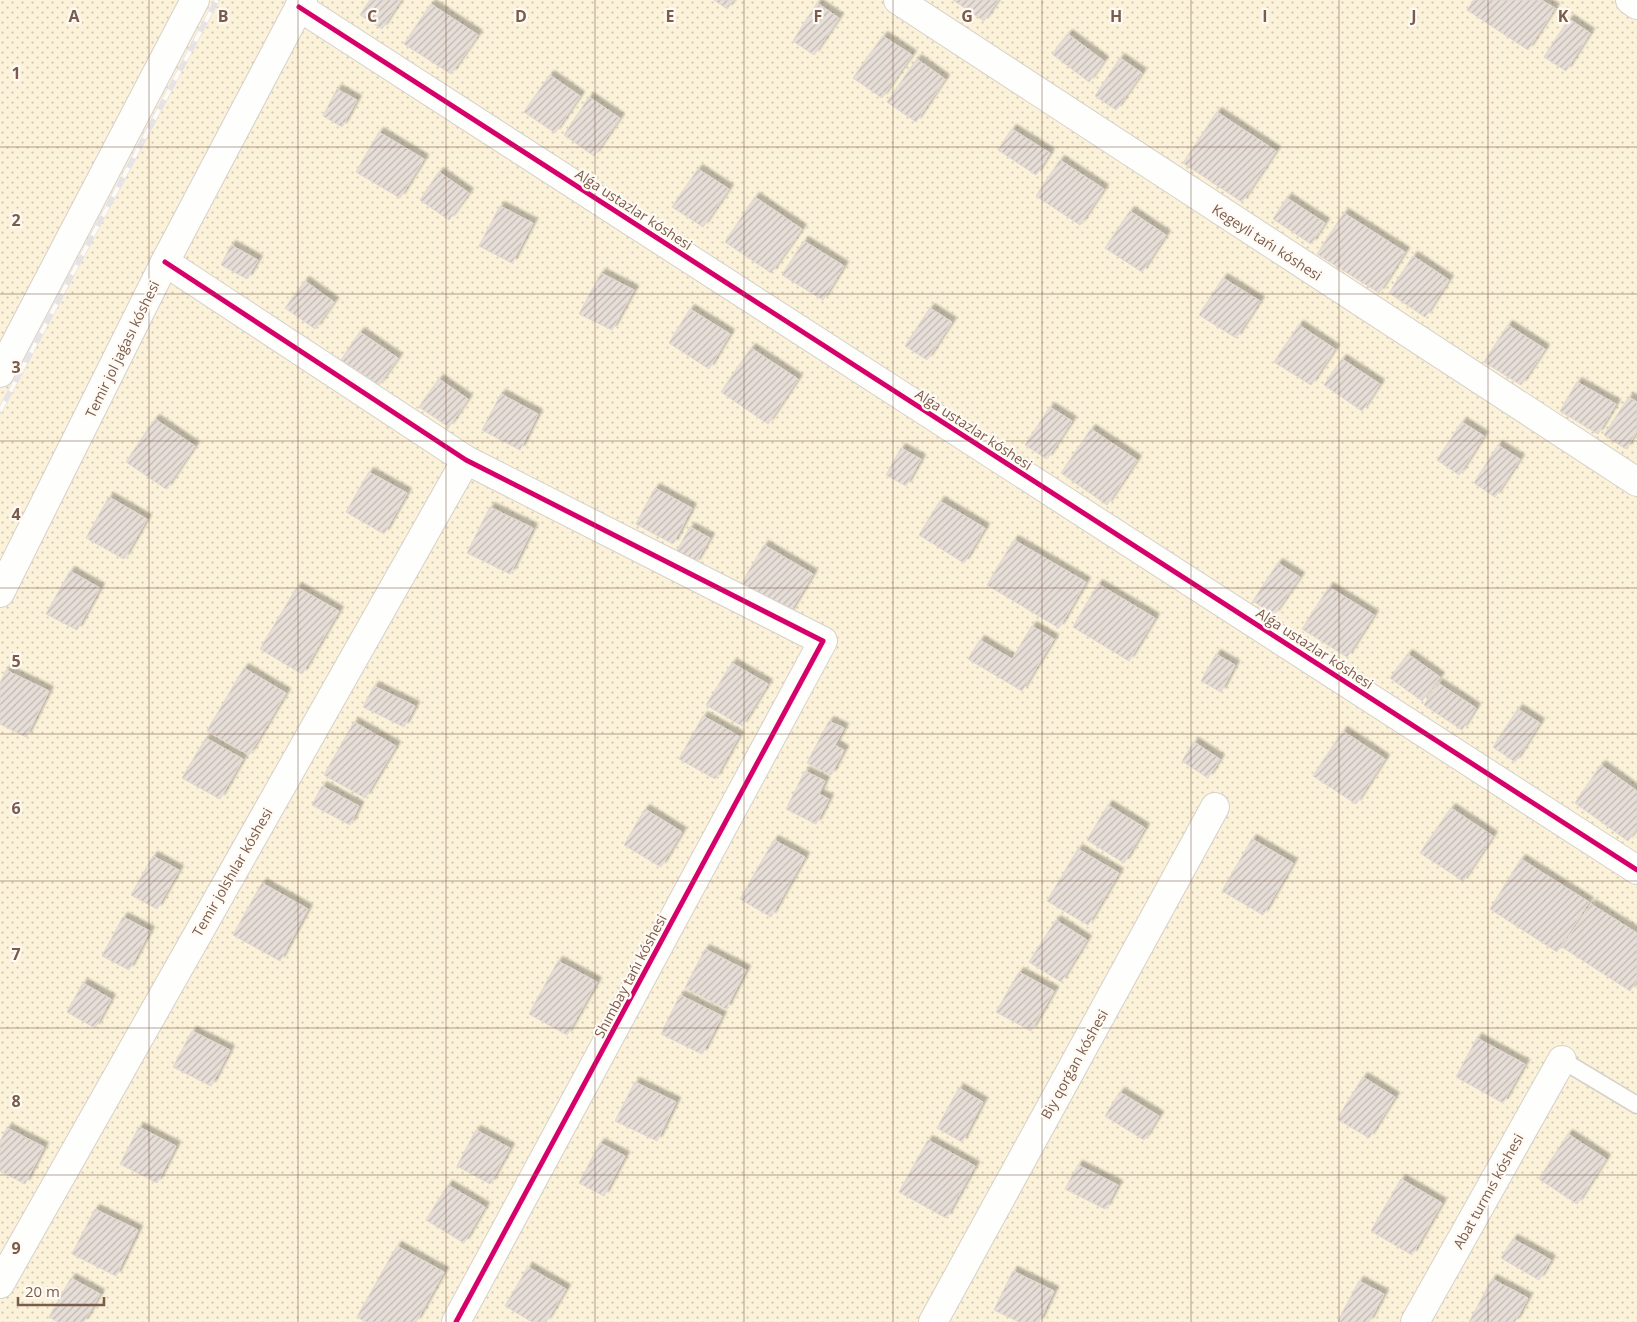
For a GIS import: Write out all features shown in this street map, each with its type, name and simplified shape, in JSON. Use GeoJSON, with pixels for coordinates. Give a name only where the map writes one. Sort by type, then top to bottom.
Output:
{"type":"FeatureCollection","features":[{"type":"Feature","properties":{"kind":"street"},"geometry":{"type":"LineString","coordinates":[[0,372],[195,0]]}},
{"type":"Feature","properties":{"kind":"street","name":"Kegeyli tańı kóshesi"},"geometry":{"type":"LineString","coordinates":[[898,0],[1637,482]]}},
{"type":"Feature","properties":{"kind":"street"},"geometry":{"type":"LineString","coordinates":[[1630,0],[1637,5]]}},
{"type":"Feature","properties":{"kind":"street","name":"Temir jol jaǵası kóshesi"},"geometry":{"type":"LineString","coordinates":[[0,593],[165,262],[301,3]]}},
{"type":"Feature","properties":{"kind":"street","name":"Alǵa ustazlar kóshesi"},"geometry":{"type":"LineString","coordinates":[[301,3],[1637,870]]}},
{"type":"Feature","properties":{"kind":"street"},"geometry":{"type":"LineString","coordinates":[[165,262],[466,460]]}},
{"type":"Feature","properties":{"kind":"street","name":"Shımbay tańı kóshesi"},"geometry":{"type":"LineString","coordinates":[[456,1322],[823,641],[466,460]]}},
{"type":"Feature","properties":{"kind":"street","name":"Temir jolshılar kóshesi"},"geometry":{"type":"LineString","coordinates":[[0,1284],[466,460]]}},
{"type":"Feature","properties":{"kind":"street","name":"Biy qorǵan kóshesi"},"geometry":{"type":"LineString","coordinates":[[933,1322],[1215,807]]}},
{"type":"Feature","properties":{"kind":"street","name":"Abat turmıs kóshesi"},"geometry":{"type":"LineString","coordinates":[[1415,1322],[1562,1060]]}},
{"type":"Feature","properties":{"kind":"lane"},"geometry":{"type":"LineString","coordinates":[[1562,1060],[1637,1105]]}},
{"type":"Feature","properties":{"kind":"sand"},"geometry":{"type":"Polygon","coordinates":[[[0,0],[1637,0],[1637,1322],[0,1322],[0,0]]]}},
{"type":"Feature","properties":{"kind":"building"},"geometry":{"type":"Polygon","coordinates":[[[370,0],[401,0],[382,29],[360,15],[370,0]]]}},
{"type":"Feature","properties":{"kind":"building"},"geometry":{"type":"Polygon","coordinates":[[[714,0],[734,0],[727,9],[714,0]]]}},
{"type":"Feature","properties":{"kind":"building"},"geometry":{"type":"Polygon","coordinates":[[[953,0],[998,0],[984,21],[953,0]]]}},
{"type":"Feature","properties":{"kind":"building"},"geometry":{"type":"Polygon","coordinates":[[[1474,0],[1541,0],[1555,8],[1528,50],[1467,10],[1474,0]]]}},
{"type":"Feature","properties":{"kind":"building"},"geometry":{"type":"Polygon","coordinates":[[[817,3],[839,18],[814,55],[793,41],[817,3]]]}},
{"type":"Feature","properties":{"kind":"building"},"geometry":{"type":"Polygon","coordinates":[[[431,4],[478,35],[451,74],[404,44],[431,4]]]}},
{"type":"Feature","properties":{"kind":"building"},"geometry":{"type":"Polygon","coordinates":[[[1569,19],[1590,33],[1566,71],[1544,57],[1569,19]]]}},
{"type":"Feature","properties":{"kind":"building"},"geometry":{"type":"Polygon","coordinates":[[[1068,34],[1104,61],[1089,82],[1052,54],[1068,34]]]}},
{"type":"Feature","properties":{"kind":"building"},"geometry":{"type":"Polygon","coordinates":[[[883,36],[912,55],[882,98],[853,78],[883,36]]]}},
{"type":"Feature","properties":{"kind":"building"},"geometry":{"type":"Polygon","coordinates":[[[1120,58],[1142,73],[1116,110],[1095,96],[1120,58]]]}},
{"type":"Feature","properties":{"kind":"building"},"geometry":{"type":"Polygon","coordinates":[[[917,59],[945,79],[916,122],[887,102],[917,59]]]}},
{"type":"Feature","properties":{"kind":"building"},"geometry":{"type":"Polygon","coordinates":[[[550,75],[580,96],[555,133],[524,112],[550,75]]]}},
{"type":"Feature","properties":{"kind":"building"},"geometry":{"type":"Polygon","coordinates":[[[337,89],[357,100],[342,127],[323,116],[337,89]]]}},
{"type":"Feature","properties":{"kind":"building"},"geometry":{"type":"Polygon","coordinates":[[[589,97],[620,118],[594,156],[564,135],[589,97]]]}},
{"type":"Feature","properties":{"kind":"building"},"geometry":{"type":"Polygon","coordinates":[[[1217,112],[1276,151],[1242,202],[1183,163],[1217,112]]]}},
{"type":"Feature","properties":{"kind":"building"},"geometry":{"type":"Polygon","coordinates":[[[1012,129],[1050,153],[1036,175],[998,150],[1012,129]]]}},
{"type":"Feature","properties":{"kind":"building"},"geometry":{"type":"Polygon","coordinates":[[[379,132],[424,159],[400,198],[356,172],[379,132]]]}},
{"type":"Feature","properties":{"kind":"building"},"geometry":{"type":"Polygon","coordinates":[[[1060,160],[1104,189],[1080,225],[1036,196],[1060,160]]]}},
{"type":"Feature","properties":{"kind":"building"},"geometry":{"type":"Polygon","coordinates":[[[698,169],[729,189],[703,227],[672,207],[698,169]]]}},
{"type":"Feature","properties":{"kind":"building"},"geometry":{"type":"Polygon","coordinates":[[[439,172],[469,193],[449,220],[420,200],[439,172]]]}},
{"type":"Feature","properties":{"kind":"building"},"geometry":{"type":"Polygon","coordinates":[[[755,197],[802,229],[771,273],[725,242],[755,197]]]}},
{"type":"Feature","properties":{"kind":"building"},"geometry":{"type":"Polygon","coordinates":[[[1287,198],[1325,223],[1311,244],[1273,219],[1287,198]]]}},
{"type":"Feature","properties":{"kind":"building"},"geometry":{"type":"Polygon","coordinates":[[[500,206],[533,223],[512,263],[479,246],[500,206]]]}},
{"type":"Feature","properties":{"kind":"building"},"geometry":{"type":"Polygon","coordinates":[[[1130,211],[1166,235],[1142,272],[1105,248],[1130,211]]]}},
{"type":"Feature","properties":{"kind":"building"},"geometry":{"type":"Polygon","coordinates":[[[1344,213],[1405,252],[1379,293],[1317,254],[1344,213]]]}},
{"type":"Feature","properties":{"kind":"building"},"geometry":{"type":"Polygon","coordinates":[[[804,241],[844,266],[823,300],[782,275],[804,241]]]}},
{"type":"Feature","properties":{"kind":"building"},"geometry":{"type":"Polygon","coordinates":[[[231,245],[258,260],[247,279],[221,265],[231,245]]]}},
{"type":"Feature","properties":{"kind":"building"},"geometry":{"type":"Polygon","coordinates":[[[1413,256],[1449,280],[1425,317],[1389,293],[1413,256]]]}},
{"type":"Feature","properties":{"kind":"building"},"geometry":{"type":"Polygon","coordinates":[[[601,273],[634,290],[612,330],[579,314],[601,273]]]}},
{"type":"Feature","properties":{"kind":"building"},"geometry":{"type":"Polygon","coordinates":[[[1223,278],[1260,301],[1236,338],[1199,315],[1223,278]]]}},
{"type":"Feature","properties":{"kind":"building"},"geometry":{"type":"Polygon","coordinates":[[[305,281],[334,302],[315,329],[285,308],[305,281]]]}},
{"type":"Feature","properties":{"kind":"building"},"geometry":{"type":"Polygon","coordinates":[[[930,308],[952,322],[927,360],[905,346],[930,308]]]}},
{"type":"Feature","properties":{"kind":"building"},"geometry":{"type":"Polygon","coordinates":[[[690,309],[730,334],[709,369],[669,343],[690,309]]]}},
{"type":"Feature","properties":{"kind":"building"},"geometry":{"type":"Polygon","coordinates":[[[1299,325],[1335,349],[1311,385],[1274,362],[1299,325]]]}},
{"type":"Feature","properties":{"kind":"building"},"geometry":{"type":"Polygon","coordinates":[[[1508,325],[1545,349],[1521,385],[1484,362],[1508,325]]]}},
{"type":"Feature","properties":{"kind":"building"},"geometry":{"type":"Polygon","coordinates":[[[360,332],[398,358],[379,385],[341,360],[360,332]]]}},
{"type":"Feature","properties":{"kind":"building"},"geometry":{"type":"Polygon","coordinates":[[[751,348],[798,379],[768,424],[721,392],[751,348]]]}},
{"type":"Feature","properties":{"kind":"building"},"geometry":{"type":"Polygon","coordinates":[[[1342,359],[1380,384],[1362,411],[1324,385],[1342,359]]]}},
{"type":"Feature","properties":{"kind":"building"},"geometry":{"type":"Polygon","coordinates":[[[439,379],[468,399],[449,427],[419,407],[439,379]]]}},
{"type":"Feature","properties":{"kind":"building"},"geometry":{"type":"Polygon","coordinates":[[[1577,382],[1616,404],[1598,434],[1560,411],[1577,382]]]}},
{"type":"Feature","properties":{"kind":"building"},"geometry":{"type":"Polygon","coordinates":[[[501,394],[538,414],[520,450],[482,430],[501,394]]]}},
{"type":"Feature","properties":{"kind":"building"},"geometry":{"type":"Polygon","coordinates":[[[1629,397],[1637,402],[1637,431],[1626,449],[1604,435],[1629,397]]]}},
{"type":"Feature","properties":{"kind":"building"},"geometry":{"type":"Polygon","coordinates":[[[1050,407],[1072,421],[1047,459],[1025,445],[1050,407]]]}},
{"type":"Feature","properties":{"kind":"building"},"geometry":{"type":"Polygon","coordinates":[[[155,419],[195,446],[166,489],[126,462],[155,419]]]}},
{"type":"Feature","properties":{"kind":"building"},"geometry":{"type":"Polygon","coordinates":[[[1462,422],[1484,436],[1459,475],[1437,460],[1462,422]]]}},
{"type":"Feature","properties":{"kind":"building"},"geometry":{"type":"Polygon","coordinates":[[[1091,429],[1137,460],[1107,505],[1061,473],[1091,429]]]}},
{"type":"Feature","properties":{"kind":"building"},"geometry":{"type":"Polygon","coordinates":[[[1498,445],[1520,459],[1495,497],[1474,483],[1498,445]]]}},
{"type":"Feature","properties":{"kind":"building"},"geometry":{"type":"Polygon","coordinates":[[[901,448],[921,459],[906,486],[886,475],[901,448]]]}},
{"type":"Feature","properties":{"kind":"building"},"geometry":{"type":"Polygon","coordinates":[[[369,472],[407,493],[384,534],[346,512],[369,472]]]}},
{"type":"Feature","properties":{"kind":"building"},"geometry":{"type":"Polygon","coordinates":[[[655,488],[692,508],[673,544],[636,524],[655,488]]]}},
{"type":"Feature","properties":{"kind":"building"},"geometry":{"type":"Polygon","coordinates":[[[109,497],[147,519],[124,559],[86,538],[109,497]]]}},
{"type":"Feature","properties":{"kind":"building"},"geometry":{"type":"Polygon","coordinates":[[[940,501],[985,528],[964,563],[919,535],[940,501]]]}},
{"type":"Feature","properties":{"kind":"building"},"geometry":{"type":"Polygon","coordinates":[[[490,507],[533,528],[510,574],[467,553],[490,507]]]}},
{"type":"Feature","properties":{"kind":"building"},"geometry":{"type":"Polygon","coordinates":[[[690,527],[710,538],[695,564],[675,554],[690,527]]]}},
{"type":"Feature","properties":{"kind":"building"},"geometry":{"type":"Polygon","coordinates":[[[1014,540],[1086,582],[1059,628],[987,585],[1014,540]]]}},
{"type":"Feature","properties":{"kind":"building"},"geometry":{"type":"Polygon","coordinates":[[[764,545],[813,574],[789,614],[740,586],[764,545]]]}},
{"type":"Feature","properties":{"kind":"building"},"geometry":{"type":"Polygon","coordinates":[[[1278,563],[1300,577],[1274,615],[1253,601],[1278,563]]]}},
{"type":"Feature","properties":{"kind":"building"},"geometry":{"type":"Polygon","coordinates":[[[70,571],[100,588],[77,630],[46,614],[70,571]]]}},
{"type":"Feature","properties":{"kind":"building"},"geometry":{"type":"Polygon","coordinates":[[[1098,584],[1155,618],[1129,661],[1073,627],[1098,584]]]}},
{"type":"Feature","properties":{"kind":"building"},"geometry":{"type":"Polygon","coordinates":[[[297,587],[339,611],[302,674],[260,649],[297,587]]]}},
{"type":"Feature","properties":{"kind":"building"},"geometry":{"type":"Polygon","coordinates":[[[1329,587],[1374,615],[1347,657],[1302,629],[1329,587]]]}},
{"type":"Feature","properties":{"kind":"building"},"geometry":{"type":"Polygon","coordinates":[[[1032,626],[1054,639],[1022,691],[968,659],[980,640],[1012,659],[1032,626]]]}},
{"type":"Feature","properties":{"kind":"building"},"geometry":{"type":"Polygon","coordinates":[[[1216,654],[1235,665],[1221,692],[1201,681],[1216,654]]]}},
{"type":"Feature","properties":{"kind":"building"},"geometry":{"type":"Polygon","coordinates":[[[1408,654],[1440,677],[1422,701],[1390,678],[1408,654]]]}},
{"type":"Feature","properties":{"kind":"building"},"geometry":{"type":"Polygon","coordinates":[[[732,663],[768,684],[742,726],[706,705],[732,663]]]}},
{"type":"Feature","properties":{"kind":"building"},"geometry":{"type":"Polygon","coordinates":[[[244,668],[286,693],[249,755],[207,731],[244,668]]]}},
{"type":"Feature","properties":{"kind":"building"},"geometry":{"type":"Polygon","coordinates":[[[6,670],[49,691],[26,737],[0,724],[0,683],[6,670]]]}},
{"type":"Feature","properties":{"kind":"building"},"geometry":{"type":"Polygon","coordinates":[[[1438,683],[1476,708],[1462,730],[1424,705],[1438,683]]]}},
{"type":"Feature","properties":{"kind":"building"},"geometry":{"type":"Polygon","coordinates":[[[374,686],[415,706],[404,727],[363,707],[374,686]]]}},
{"type":"Feature","properties":{"kind":"building"},"geometry":{"type":"Polygon","coordinates":[[[1518,709],[1540,723],[1515,762],[1493,747],[1518,709]]]}},
{"type":"Feature","properties":{"kind":"building"},"geometry":{"type":"Polygon","coordinates":[[[703,716],[739,736],[715,779],[679,759],[703,716]]]}},
{"type":"Feature","properties":{"kind":"building"},"geometry":{"type":"Polygon","coordinates":[[[829,721],[844,728],[835,745],[844,750],[831,775],[807,763],[829,721]]]}},
{"type":"Feature","properties":{"kind":"building"},"geometry":{"type":"Polygon","coordinates":[[[354,722],[396,746],[365,798],[324,775],[354,722]]]}},
{"type":"Feature","properties":{"kind":"building"},"geometry":{"type":"Polygon","coordinates":[[[1343,731],[1385,759],[1356,804],[1313,776],[1343,731]]]}},
{"type":"Feature","properties":{"kind":"building"},"geometry":{"type":"Polygon","coordinates":[[[206,738],[243,759],[220,799],[182,778],[206,738]]]}},
{"type":"Feature","properties":{"kind":"building"},"geometry":{"type":"Polygon","coordinates":[[[1194,742],[1220,759],[1208,778],[1182,761],[1194,742]]]}},
{"type":"Feature","properties":{"kind":"building"},"geometry":{"type":"Polygon","coordinates":[[[1601,765],[1637,791],[1637,828],[1628,841],[1575,803],[1601,765]]]}},
{"type":"Feature","properties":{"kind":"building"},"geometry":{"type":"Polygon","coordinates":[[[805,771],[825,781],[819,794],[829,799],[816,824],[786,809],[805,771]]]}},
{"type":"Feature","properties":{"kind":"building"},"geometry":{"type":"Polygon","coordinates":[[[322,786],[359,806],[350,825],[312,805],[322,786]]]}},
{"type":"Feature","properties":{"kind":"building"},"geometry":{"type":"Polygon","coordinates":[[[1108,805],[1145,828],[1124,863],[1087,840],[1108,805]]]}},
{"type":"Feature","properties":{"kind":"building"},"geometry":{"type":"Polygon","coordinates":[[[1451,808],[1493,836],[1463,881],[1420,853],[1451,808]]]}},
{"type":"Feature","properties":{"kind":"building"},"geometry":{"type":"Polygon","coordinates":[[[645,809],[682,832],[661,867],[624,845],[645,809]]]}},
{"type":"Feature","properties":{"kind":"building"},"geometry":{"type":"Polygon","coordinates":[[[1252,839],[1293,863],[1263,915],[1222,891],[1252,839]]]}},
{"type":"Feature","properties":{"kind":"building"},"geometry":{"type":"Polygon","coordinates":[[[774,840],[805,857],[771,917],[740,899],[774,840]]]}},
{"type":"Feature","properties":{"kind":"building"},"geometry":{"type":"Polygon","coordinates":[[[1078,849],[1119,873],[1088,925],[1047,901],[1078,849]]]}},
{"type":"Feature","properties":{"kind":"building"},"geometry":{"type":"Polygon","coordinates":[[[153,856],[179,870],[157,909],[131,895],[153,856]]]}},
{"type":"Feature","properties":{"kind":"building"},"geometry":{"type":"Polygon","coordinates":[[[1521,859],[1589,902],[1557,952],[1490,909],[1521,859]]]}},
{"type":"Feature","properties":{"kind":"building"},"geometry":{"type":"Polygon","coordinates":[[[262,883],[308,909],[280,961],[233,935],[262,883]]]}},
{"type":"Feature","properties":{"kind":"building"},"geometry":{"type":"Polygon","coordinates":[[[1591,904],[1637,933],[1637,980],[1630,991],[1562,947],[1591,904]]]}},
{"type":"Feature","properties":{"kind":"building"},"geometry":{"type":"Polygon","coordinates":[[[123,917],[150,931],[129,970],[102,956],[123,917]]]}},
{"type":"Feature","properties":{"kind":"building"},"geometry":{"type":"Polygon","coordinates":[[[1056,920],[1087,940],[1061,982],[1029,962],[1056,920]]]}},
{"type":"Feature","properties":{"kind":"building"},"geometry":{"type":"Polygon","coordinates":[[[705,949],[746,970],[726,1009],[685,988],[705,949]]]}},
{"type":"Feature","properties":{"kind":"building"},"geometry":{"type":"Polygon","coordinates":[[[558,961],[597,982],[567,1035],[529,1014],[558,961]]]}},
{"type":"Feature","properties":{"kind":"building"},"geometry":{"type":"Polygon","coordinates":[[[1019,972],[1054,991],[1031,1031],[996,1012],[1019,972]]]}},
{"type":"Feature","properties":{"kind":"building"},"geometry":{"type":"Polygon","coordinates":[[[83,983],[111,999],[95,1028],[67,1012],[83,983]]]}},
{"type":"Feature","properties":{"kind":"building"},"geometry":{"type":"Polygon","coordinates":[[[680,995],[722,1016],[702,1054],[661,1034],[680,995]]]}},
{"type":"Feature","properties":{"kind":"building"},"geometry":{"type":"Polygon","coordinates":[[[192,1031],[230,1050],[211,1086],[173,1067],[192,1031]]]}},
{"type":"Feature","properties":{"kind":"building"},"geometry":{"type":"Polygon","coordinates":[[[1477,1038],[1525,1064],[1503,1103],[1456,1077],[1477,1038]]]}},
{"type":"Feature","properties":{"kind":"building"},"geometry":{"type":"Polygon","coordinates":[[[1363,1077],[1395,1097],[1369,1138],[1337,1119],[1363,1077]]]}},
{"type":"Feature","properties":{"kind":"building"},"geometry":{"type":"Polygon","coordinates":[[[635,1082],[676,1102],[657,1141],[615,1121],[635,1082]]]}},
{"type":"Feature","properties":{"kind":"building"},"geometry":{"type":"Polygon","coordinates":[[[959,1088],[983,1102],[962,1142],[937,1128],[959,1088]]]}},
{"type":"Feature","properties":{"kind":"building"},"geometry":{"type":"Polygon","coordinates":[[[1120,1092],[1159,1116],[1144,1140],[1105,1116],[1120,1092]]]}},
{"type":"Feature","properties":{"kind":"building"},"geometry":{"type":"Polygon","coordinates":[[[139,1127],[176,1146],[157,1183],[120,1164],[139,1127]]]}},
{"type":"Feature","properties":{"kind":"building"},"geometry":{"type":"Polygon","coordinates":[[[7,1128],[44,1147],[25,1184],[0,1171],[0,1141],[7,1128]]]}},
{"type":"Feature","properties":{"kind":"building"},"geometry":{"type":"Polygon","coordinates":[[[476,1130],[510,1148],[490,1184],[457,1166],[476,1130]]]}},
{"type":"Feature","properties":{"kind":"building"},"geometry":{"type":"Polygon","coordinates":[[[1568,1134],[1606,1159],[1577,1204],[1539,1179],[1568,1134]]]}},
{"type":"Feature","properties":{"kind":"building"},"geometry":{"type":"Polygon","coordinates":[[[928,1140],[975,1166],[946,1218],[899,1192],[928,1140]]]}},
{"type":"Feature","properties":{"kind":"building"},"geometry":{"type":"Polygon","coordinates":[[[600,1143],[625,1156],[604,1196],[579,1183],[600,1143]]]}},
{"type":"Feature","properties":{"kind":"building"},"geometry":{"type":"Polygon","coordinates":[[[1078,1165],[1118,1185],[1105,1209],[1065,1189],[1078,1165]]]}},
{"type":"Feature","properties":{"kind":"building"},"geometry":{"type":"Polygon","coordinates":[[[1401,1179],[1442,1203],[1412,1255],[1371,1231],[1401,1179]]]}},
{"type":"Feature","properties":{"kind":"building"},"geometry":{"type":"Polygon","coordinates":[[[448,1185],[485,1207],[464,1243],[426,1220],[448,1185]]]}},
{"type":"Feature","properties":{"kind":"building"},"geometry":{"type":"Polygon","coordinates":[[[95,1209],[138,1230],[116,1276],[72,1254],[95,1209]]]}},
{"type":"Feature","properties":{"kind":"building"},"geometry":{"type":"Polygon","coordinates":[[[1513,1239],[1551,1260],[1539,1280],[1501,1258],[1513,1239]]]}},
{"type":"Feature","properties":{"kind":"building"},"geometry":{"type":"Polygon","coordinates":[[[397,1246],[444,1272],[416,1322],[366,1322],[357,1317],[397,1246]]]}},
{"type":"Feature","properties":{"kind":"building"},"geometry":{"type":"Polygon","coordinates":[[[528,1267],[566,1289],[546,1322],[532,1322],[505,1306],[528,1267]]]}},
{"type":"Feature","properties":{"kind":"building"},"geometry":{"type":"Polygon","coordinates":[[[1013,1271],[1054,1291],[1039,1322],[1019,1322],[994,1310],[1013,1271]]]}},
{"type":"Feature","properties":{"kind":"building"},"geometry":{"type":"Polygon","coordinates":[[[71,1278],[100,1294],[84,1322],[58,1322],[49,1317],[71,1278]]]}},
{"type":"Feature","properties":{"kind":"building"},"geometry":{"type":"Polygon","coordinates":[[[1492,1279],[1528,1298],[1515,1322],[1469,1322],[1492,1279]]]}},
{"type":"Feature","properties":{"kind":"building"},"geometry":{"type":"Polygon","coordinates":[[[1359,1281],[1384,1294],[1369,1322],[1340,1322],[1338,1321],[1359,1281]]]}},
{"type":"Feature","properties":{"kind":"railway"},"geometry":{"type":"LineString","coordinates":[[0,411],[217,0]]}},
{"type":"Feature","properties":{"kind":"cycle path"},"geometry":{"type":"LineString","coordinates":[[299,7],[1637,870]]}},
{"type":"Feature","properties":{"kind":"cycle path"},"geometry":{"type":"LineString","coordinates":[[165,262],[466,460],[823,641],[456,1322]]}}]}
